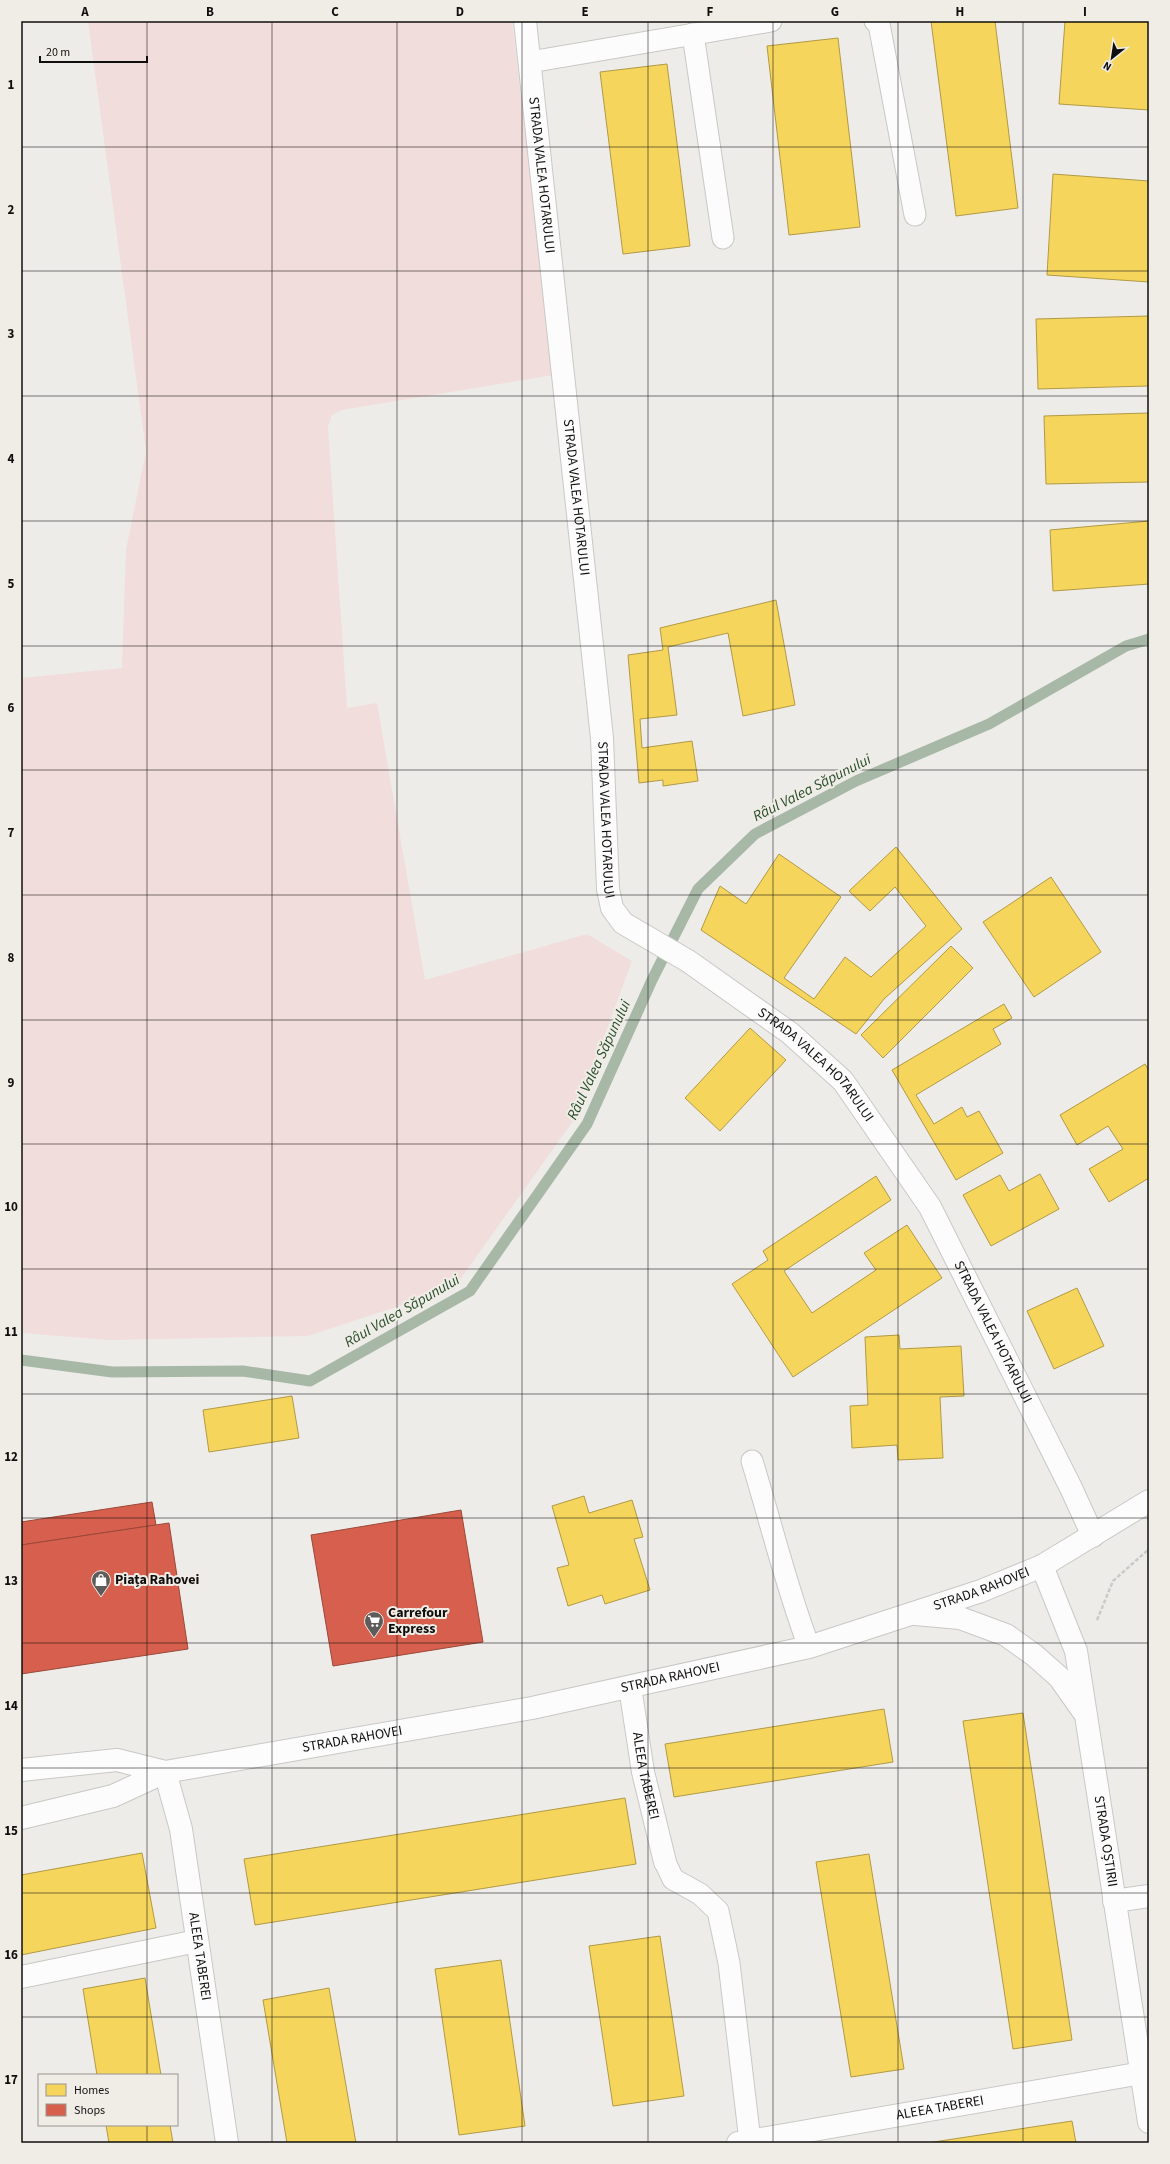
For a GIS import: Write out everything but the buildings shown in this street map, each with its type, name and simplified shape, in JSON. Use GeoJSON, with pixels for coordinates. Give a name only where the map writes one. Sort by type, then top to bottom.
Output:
{"type":"FeatureCollection","features":[{"type":"Feature","properties":{"kind":"street","name":"STRADA VALEA HOTARULUI"},"geometry":{"type":"LineString","coordinates":[[526,21],[602,738],[608,889],[612,908],[624,923],[688,961],[790,1033],[843,1081],[930,1208],[1071,1488],[1093,1536]]}},
{"type":"Feature","properties":{"kind":"street","name":"STRADA RAHOVEI"},"geometry":{"type":"LineString","coordinates":[[21,1818],[113,1796],[166,1772],[532,1708],[809,1647],[916,1614],[981,1591],[1042,1566],[1149,1501]]}},
{"type":"Feature","properties":{"kind":"street","name":"STRADA OȘTIRII"},"geometry":{"type":"LineString","coordinates":[[1042,1566],[1076,1651],[1149,2122]]}},
{"type":"Feature","properties":{"kind":"street"},"geometry":{"type":"LineString","coordinates":[[916,1614],[960,1618],[1006,1635],[1034,1655],[1060,1677],[1086,1715]]}},
{"type":"Feature","properties":{"kind":"street","name":"ALEEA TABEREI"},"geometry":{"type":"LineString","coordinates":[[630,1687],[643,1772],[665,1862]]}},
{"type":"Feature","properties":{"kind":"street","name":"STRADA RAHOVEI"},"geometry":{"type":"LineString","coordinates":[[21,1770],[117,1760],[166,1772]]}},
{"type":"Feature","properties":{"kind":"street","name":"ALEEA TABEREI"},"geometry":{"type":"LineString","coordinates":[[166,1772],[181,1829],[227,2143]]}},
{"type":"Feature","properties":{"kind":"street"},"geometry":{"type":"LineString","coordinates":[[1114,1901],[1149,1896]]}},
{"type":"Feature","properties":{"kind":"street"},"geometry":{"type":"LineString","coordinates":[[21,1977],[197,1941]]}},
{"type":"Feature","properties":{"kind":"street","name":"ALEEA TABEREI"},"geometry":{"type":"LineString","coordinates":[[744,2142],[795,2138],[1142,2074]]}},
{"type":"Feature","properties":{"kind":"lane"},"geometry":{"type":"LineString","coordinates":[[530,62],[770,21]]}},
{"type":"Feature","properties":{"kind":"lane"},"geometry":{"type":"LineString","coordinates":[[875,21],[879,24],[915,215]]}},
{"type":"Feature","properties":{"kind":"lane"},"geometry":{"type":"LineString","coordinates":[[693,34],[723,238]]}},
{"type":"Feature","properties":{"kind":"lane"},"geometry":{"type":"LineString","coordinates":[[752,1461],[774,1534],[792,1602],[809,1647]]}},
{"type":"Feature","properties":{"kind":"lane"},"geometry":{"type":"LineString","coordinates":[[665,1862],[673,1879],[700,1894],[718,1911],[729,1963],[744,2142]]}},
{"type":"Feature","properties":{"kind":"shaded area"},"geometry":{"type":"Polygon","coordinates":[[[88,21],[512,21],[553,375],[342,410],[332,415],[328,427],[347,708],[377,703],[425,980],[587,934],[632,961],[573,1121],[454,1288],[308,1336],[110,1340],[21,1333],[21,678],[122,668],[126,550],[146,451],[88,21]]]}},
{"type":"Feature","properties":{"kind":"waterway","name":"Râul Valea Săpunului"},"geometry":{"type":"LineString","coordinates":[[21,1360],[112,1372],[243,1371],[310,1381],[470,1291],[587,1124],[652,980],[698,889],[755,834],[856,781],[989,724],[1126,646],[1149,639]]}},
{"type":"Feature","properties":{"kind":"place","name":"Piața Rahovei"},"geometry":{"type":"Point","coordinates":[101,1597]}},
{"type":"Feature","properties":{"kind":"place","name":"Carrefour Express"},"geometry":{"type":"Point","coordinates":[374,1638]}}]}
